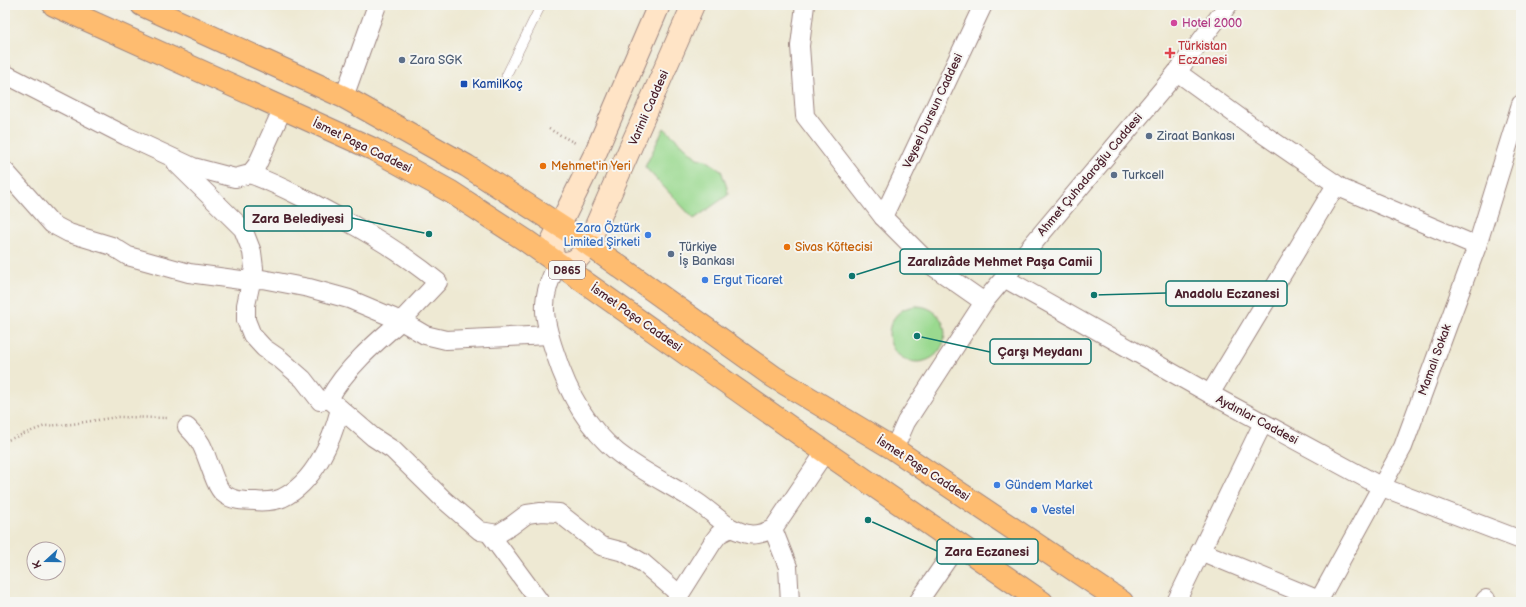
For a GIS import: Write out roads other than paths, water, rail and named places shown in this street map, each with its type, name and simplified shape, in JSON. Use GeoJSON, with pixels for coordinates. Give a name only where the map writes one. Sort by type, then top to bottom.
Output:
{"type":"FeatureCollection","features":[{"type":"Feature","properties":{"kind":"highway","name":"İsmet Paşa Caddesi"},"geometry":{"type":"LineString","coordinates":[[54,5],[373,149],[451,192],[558,263],[825,452],[1042,602]]}},
{"type":"Feature","properties":{"kind":"highway","name":"İsmet Paşa Caddesi"},"geometry":{"type":"LineString","coordinates":[[142,5],[344,97],[467,166],[588,244],[774,377],[894,449],[1122,602]]}},
{"type":"Feature","properties":{"kind":"main road"},"geometry":{"type":"LineString","coordinates":[[558,263],[552,252],[552,241],[595,154],[659,5]]}},
{"type":"Feature","properties":{"kind":"main road","name":"Varinli Caddesi"},"geometry":{"type":"LineString","coordinates":[[558,263],[569,264],[579,259],[588,244],[693,5]]}},
{"type":"Feature","properties":{"kind":"street"},"geometry":{"type":"LineString","coordinates":[[805,5],[800,46],[805,116],[883,218],[931,265],[984,302]]}},
{"type":"Feature","properties":{"kind":"street","name":"Veysel Dursun Caddesi"},"geometry":{"type":"LineString","coordinates":[[883,218],[983,5]]}},
{"type":"Feature","properties":{"kind":"street","name":"Ahmet Çuhadaroğlu Caddesi"},"geometry":{"type":"LineString","coordinates":[[894,449],[906,422],[984,302],[1177,72],[1228,5]]}},
{"type":"Feature","properties":{"kind":"street"},"geometry":{"type":"LineString","coordinates":[[344,97],[376,6]]}},
{"type":"Feature","properties":{"kind":"street"},"geometry":{"type":"LineString","coordinates":[[1177,72],[1336,185],[1477,246]]}},
{"type":"Feature","properties":{"kind":"street"},"geometry":{"type":"LineString","coordinates":[[5,74],[126,136],[193,167],[235,178],[250,174],[275,184],[386,243],[438,282],[401,321],[358,362],[335,388],[335,429],[308,478],[296,489],[281,499],[238,501],[223,493],[218,486],[201,443],[188,427]]}},
{"type":"Feature","properties":{"kind":"street","name":"Mamalı Sokak"},"geometry":{"type":"LineString","coordinates":[[1319,601],[1403,447],[1477,246],[1521,104]]}},
{"type":"Feature","properties":{"kind":"street"},"geometry":{"type":"LineString","coordinates":[[250,174],[257,165],[283,108]]}},
{"type":"Feature","properties":{"kind":"street"},"geometry":{"type":"LineString","coordinates":[[167,155],[243,230],[252,252],[254,268],[246,305],[246,320],[252,335],[264,348],[280,359],[303,379],[320,401],[334,404],[373,437],[393,450],[466,521],[480,531],[498,534],[527,514],[541,512],[559,513],[601,546],[624,552],[643,563],[677,598],[719,534],[731,528]]}},
{"type":"Feature","properties":{"kind":"street"},"geometry":{"type":"LineString","coordinates":[[5,171],[52,224],[69,233],[112,246],[128,256],[163,267],[188,273],[262,279],[309,288],[349,299],[401,321],[425,335],[446,340],[549,335]]}},
{"type":"Feature","properties":{"kind":"street"},"geometry":{"type":"LineString","coordinates":[[1210,394],[1336,185]]}},
{"type":"Feature","properties":{"kind":"street"},"geometry":{"type":"LineString","coordinates":[[558,263],[549,280],[544,309],[549,335],[568,389],[603,439],[618,452],[697,502],[731,528],[750,535],[759,535],[773,529],[825,452]]}},
{"type":"Feature","properties":{"kind":"street","name":"Aydınlar Caddesi"},"geometry":{"type":"LineString","coordinates":[[1004,278],[1210,394],[1382,487],[1521,540]]}},
{"type":"Feature","properties":{"kind":"street"},"geometry":{"type":"LineString","coordinates":[[1176,602],[1263,423]]}},
{"type":"Feature","properties":{"kind":"street"},"geometry":{"type":"LineString","coordinates":[[773,529],[788,567],[790,602]]}},
{"type":"Feature","properties":{"kind":"street"},"geometry":{"type":"LineString","coordinates":[[489,532],[540,602]]}},
{"type":"Feature","properties":{"kind":"street"},"geometry":{"type":"LineString","coordinates":[[918,602],[958,544]]}},
{"type":"Feature","properties":{"kind":"street"},"geometry":{"type":"LineString","coordinates":[[1200,551],[1319,601]]}},
{"type":"Feature","properties":{"kind":"lane"},"geometry":{"type":"LineString","coordinates":[[506,76],[541,5]]}},
{"type":"Feature","properties":{"kind":"place","name":"Hotel 2000"},"geometry":{"type":"Point","coordinates":[1174,23]}},
{"type":"Feature","properties":{"kind":"place","name":"Türkistan Eczanesi"},"geometry":{"type":"Point","coordinates":[1170,53]}},
{"type":"Feature","properties":{"kind":"place","name":"Zara SGK"},"geometry":{"type":"Point","coordinates":[402,60]}},
{"type":"Feature","properties":{"kind":"place","name":"KamilKoç"},"geometry":{"type":"Point","coordinates":[464,84]}},
{"type":"Feature","properties":{"kind":"place","name":"Ziraat Bankası"},"geometry":{"type":"Point","coordinates":[1149,136]}},
{"type":"Feature","properties":{"kind":"place","name":"Mehmet'in Yeri"},"geometry":{"type":"Point","coordinates":[543,166]}},
{"type":"Feature","properties":{"kind":"place","name":"Turkcell"},"geometry":{"type":"Point","coordinates":[1114,175]}},
{"type":"Feature","properties":{"kind":"place","name":"Zara Belediyesi"},"geometry":{"type":"Point","coordinates":[429,234]}},
{"type":"Feature","properties":{"kind":"place","name":"Zara Öztürk Limited Şirketi"},"geometry":{"type":"Point","coordinates":[648,235]}},
{"type":"Feature","properties":{"kind":"place","name":"Sivas Köftecisi"},"geometry":{"type":"Point","coordinates":[787,247]}},
{"type":"Feature","properties":{"kind":"place","name":"Türkiye İş Bankası"},"geometry":{"type":"Point","coordinates":[671,254]}},
{"type":"Feature","properties":{"kind":"place","name":"Zaralızâde Mehmet Paşa Camii"},"geometry":{"type":"Point","coordinates":[852,276]}},
{"type":"Feature","properties":{"kind":"place","name":"Ergut Ticaret"},"geometry":{"type":"Point","coordinates":[705,280]}},
{"type":"Feature","properties":{"kind":"place","name":"Anadolu Eczanesi"},"geometry":{"type":"Point","coordinates":[1094,295]}},
{"type":"Feature","properties":{"kind":"place","name":"Çarşı Meydanı"},"geometry":{"type":"Point","coordinates":[917,336]}},
{"type":"Feature","properties":{"kind":"place","name":"Gündem Market"},"geometry":{"type":"Point","coordinates":[997,485]}},
{"type":"Feature","properties":{"kind":"place","name":"Vestel"},"geometry":{"type":"Point","coordinates":[1034,510]}},
{"type":"Feature","properties":{"kind":"place","name":"Zara Eczanesi"},"geometry":{"type":"Point","coordinates":[868,520]}}]}
